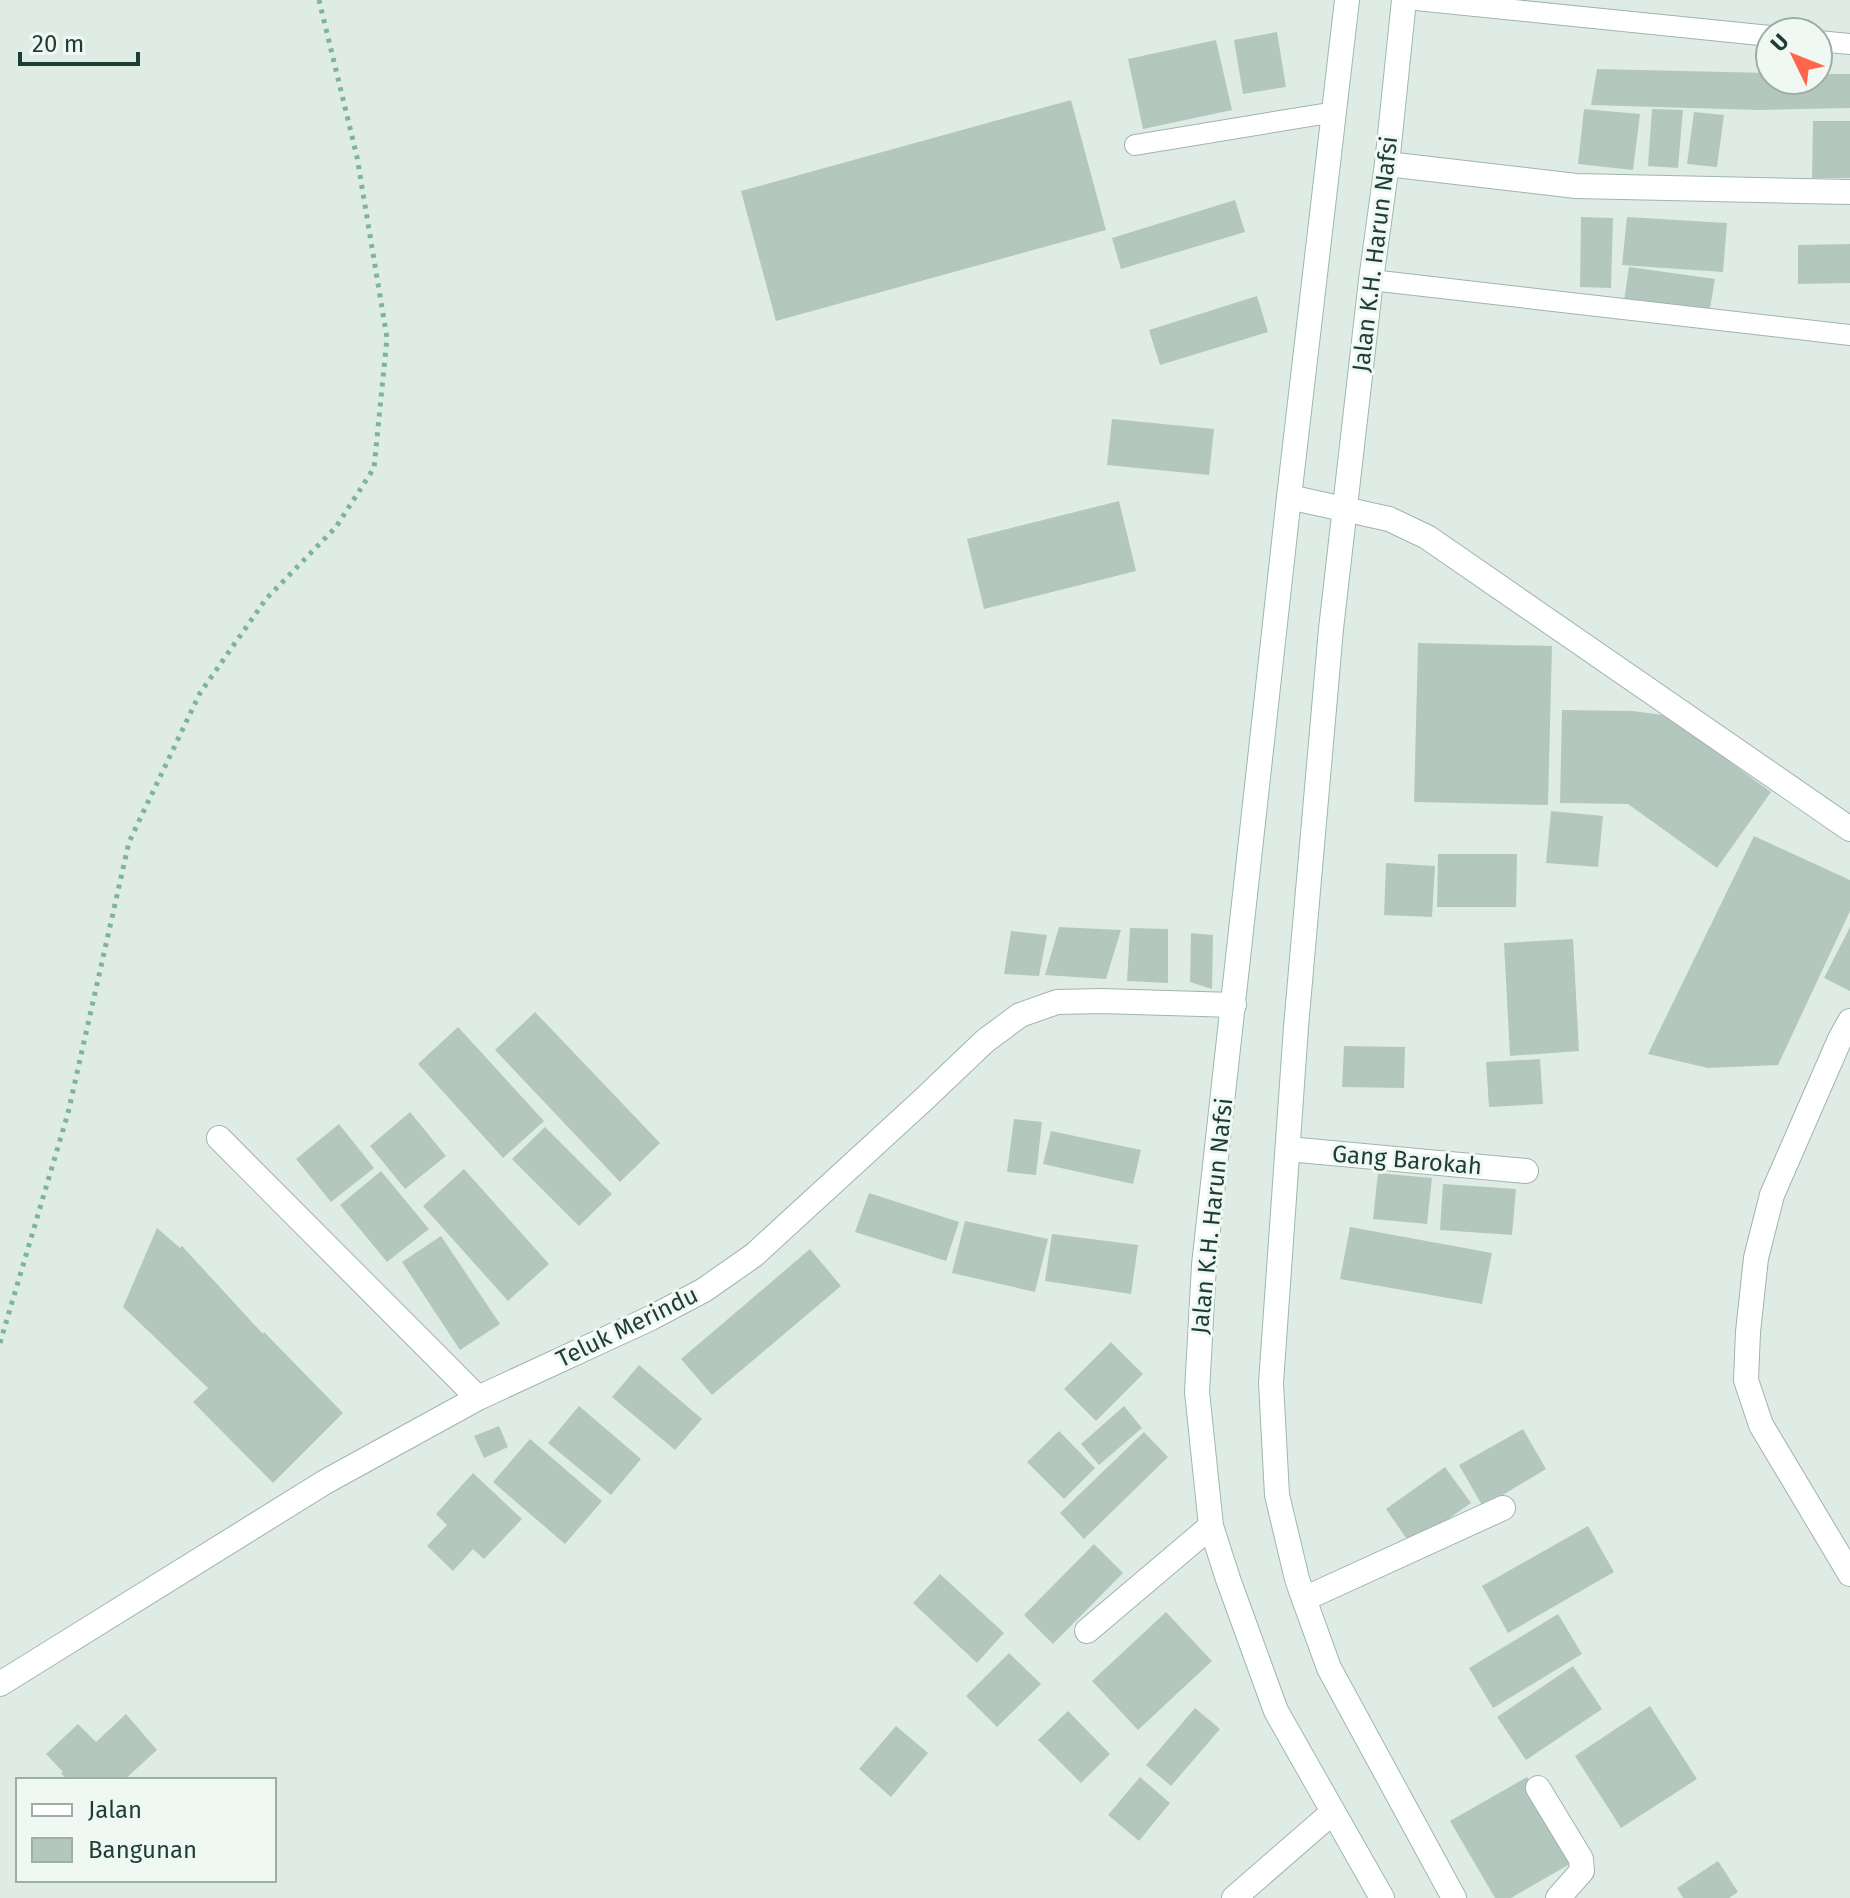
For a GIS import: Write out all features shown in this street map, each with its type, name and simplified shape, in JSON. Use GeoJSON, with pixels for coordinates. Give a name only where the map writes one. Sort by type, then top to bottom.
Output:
{"type":"FeatureCollection","features":[{"type":"Feature","properties":{"kind":"street","name":"Jalan K.H. Harun Nafsi"},"geometry":{"type":"LineString","coordinates":[[1347,0],[1204,1265],[1197,1392],[1211,1526],[1276,1711],[1382,1898]]}},
{"type":"Feature","properties":{"kind":"street","name":"Jalan K.H. Harun Nafsi"},"geometry":{"type":"LineString","coordinates":[[1404,0],[1331,629],[1298,1011],[1271,1383],[1277,1495],[1304,1599],[1329,1668],[1454,1898]]}},
{"type":"Feature","properties":{"kind":"street"},"geometry":{"type":"LineString","coordinates":[[1387,164],[1576,186],[1850,192]]}},
{"type":"Feature","properties":{"kind":"street"},"geometry":{"type":"LineString","coordinates":[[1289,497],[1389,519],[1427,537],[1850,829]]}},
{"type":"Feature","properties":{"kind":"street","name":"Teluk Merindu"},"geometry":{"type":"LineString","coordinates":[[0,1684],[325,1482],[478,1398],[651,1318],[704,1290],[754,1255],[985,1041],[1020,1015],[1057,1002],[1234,1005]]}},
{"type":"Feature","properties":{"kind":"street"},"geometry":{"type":"LineString","coordinates":[[1850,1021],[1772,1195],[1756,1258],[1746,1380],[1761,1425],[1850,1574]]}},
{"type":"Feature","properties":{"kind":"street"},"geometry":{"type":"LineString","coordinates":[[219,1138],[478,1398]]}},
{"type":"Feature","properties":{"kind":"street","name":"Gang Barokah"},"geometry":{"type":"LineString","coordinates":[[1288,1149],[1526,1171]]}},
{"type":"Feature","properties":{"kind":"street"},"geometry":{"type":"LineString","coordinates":[[1304,1599],[1503,1508]]}},
{"type":"Feature","properties":{"kind":"street"},"geometry":{"type":"LineString","coordinates":[[1087,1631],[1211,1526]]}},
{"type":"Feature","properties":{"kind":"street"},"geometry":{"type":"LineString","coordinates":[[1538,1788],[1581,1859],[1582,1871],[1558,1898]]}},
{"type":"Feature","properties":{"kind":"street"},"geometry":{"type":"LineString","coordinates":[[1234,1898],[1333,1812]]}},
{"type":"Feature","properties":{"kind":"lane"},"geometry":{"type":"LineString","coordinates":[[1416,0],[1754,34]]}},
{"type":"Feature","properties":{"kind":"lane"},"geometry":{"type":"LineString","coordinates":[[1135,145],[1335,112]]}},
{"type":"Feature","properties":{"kind":"lane"},"geometry":{"type":"LineString","coordinates":[[1371,280],[1850,335]]}},
{"type":"Feature","properties":{"kind":"path"},"geometry":{"type":"LineString","coordinates":[[0,1343],[68,1113],[129,842],[200,693],[266,599],[336,527],[374,468],[387,338],[357,157],[319,0]]}},
{"type":"Feature","properties":{"kind":"building"},"geometry":{"type":"Polygon","coordinates":[[[1277,32],[1286,87],[1243,94],[1234,40],[1277,32]]]}},
{"type":"Feature","properties":{"kind":"building"},"geometry":{"type":"Polygon","coordinates":[[[1216,40],[1232,110],[1143,129],[1128,59],[1216,40]]]}},
{"type":"Feature","properties":{"kind":"building"},"geometry":{"type":"Polygon","coordinates":[[[1597,69],[1754,73],[1754,96],[1834,96],[1834,74],[1850,74],[1850,108],[1759,110],[1591,105],[1597,69]]]}},
{"type":"Feature","properties":{"kind":"building"},"geometry":{"type":"Polygon","coordinates":[[[1071,100],[1106,230],[776,321],[741,191],[1071,100]]]}},
{"type":"Feature","properties":{"kind":"building"},"geometry":{"type":"Polygon","coordinates":[[[1584,109],[1640,114],[1633,170],[1578,164],[1584,109]]]}},
{"type":"Feature","properties":{"kind":"building"},"geometry":{"type":"Polygon","coordinates":[[[1652,109],[1683,110],[1678,168],[1648,166],[1652,109]]]}},
{"type":"Feature","properties":{"kind":"building"},"geometry":{"type":"Polygon","coordinates":[[[1694,112],[1724,115],[1717,167],[1687,164],[1694,112]]]}},
{"type":"Feature","properties":{"kind":"building"},"geometry":{"type":"Polygon","coordinates":[[[1813,121],[1850,121],[1850,178],[1812,178],[1813,121]]]}},
{"type":"Feature","properties":{"kind":"building"},"geometry":{"type":"Polygon","coordinates":[[[1235,200],[1245,232],[1121,269],[1112,238],[1235,200]]]}},
{"type":"Feature","properties":{"kind":"building"},"geometry":{"type":"Polygon","coordinates":[[[1581,217],[1613,218],[1611,288],[1580,287],[1581,217]]]}},
{"type":"Feature","properties":{"kind":"building"},"geometry":{"type":"Polygon","coordinates":[[[1627,217],[1727,223],[1723,272],[1622,265],[1627,217]]]}},
{"type":"Feature","properties":{"kind":"building"},"geometry":{"type":"Polygon","coordinates":[[[1850,244],[1850,283],[1798,284],[1798,245],[1850,244]]]}},
{"type":"Feature","properties":{"kind":"building"},"geometry":{"type":"Polygon","coordinates":[[[1629,267],[1715,279],[1709,314],[1624,301],[1629,267]]]}},
{"type":"Feature","properties":{"kind":"building"},"geometry":{"type":"Polygon","coordinates":[[[1257,296],[1268,332],[1160,365],[1149,330],[1257,296]]]}},
{"type":"Feature","properties":{"kind":"building"},"geometry":{"type":"Polygon","coordinates":[[[1112,419],[1214,429],[1209,475],[1107,465],[1112,419]]]}},
{"type":"Feature","properties":{"kind":"building"},"geometry":{"type":"Polygon","coordinates":[[[1119,501],[1136,571],[984,609],[967,539],[1119,501]]]}},
{"type":"Feature","properties":{"kind":"building"},"geometry":{"type":"Polygon","coordinates":[[[1418,643],[1552,646],[1548,805],[1414,802],[1418,643]]]}},
{"type":"Feature","properties":{"kind":"building"},"geometry":{"type":"Polygon","coordinates":[[[1562,710],[1633,711],[1663,715],[1771,792],[1717,868],[1628,804],[1560,803],[1562,710]]]}},
{"type":"Feature","properties":{"kind":"building"},"geometry":{"type":"Polygon","coordinates":[[[1551,811],[1603,816],[1598,867],[1546,863],[1551,811]]]}},
{"type":"Feature","properties":{"kind":"building"},"geometry":{"type":"Polygon","coordinates":[[[1754,836],[1850,880],[1850,911],[1778,1065],[1708,1068],[1648,1054],[1754,836]]]}},
{"type":"Feature","properties":{"kind":"building"},"geometry":{"type":"Polygon","coordinates":[[[1438,854],[1517,854],[1516,907],[1437,907],[1438,854]]]}},
{"type":"Feature","properties":{"kind":"building"},"geometry":{"type":"Polygon","coordinates":[[[1386,863],[1435,866],[1432,917],[1384,915],[1386,863]]]}},
{"type":"Feature","properties":{"kind":"building"},"geometry":{"type":"Polygon","coordinates":[[[1059,927],[1121,930],[1106,979],[1045,975],[1059,927]]]}},
{"type":"Feature","properties":{"kind":"building"},"geometry":{"type":"Polygon","coordinates":[[[1850,927],[1850,991],[1824,978],[1850,927]]]}},
{"type":"Feature","properties":{"kind":"building"},"geometry":{"type":"Polygon","coordinates":[[[1130,928],[1168,929],[1168,983],[1127,981],[1130,928]]]}},
{"type":"Feature","properties":{"kind":"building"},"geometry":{"type":"Polygon","coordinates":[[[1011,931],[1047,935],[1039,976],[1004,974],[1011,931]]]}},
{"type":"Feature","properties":{"kind":"building"},"geometry":{"type":"Polygon","coordinates":[[[1191,933],[1213,935],[1212,989],[1190,982],[1191,933]]]}},
{"type":"Feature","properties":{"kind":"building"},"geometry":{"type":"Polygon","coordinates":[[[1573,939],[1579,1051],[1510,1056],[1504,943],[1573,939]]]}},
{"type":"Feature","properties":{"kind":"building"},"geometry":{"type":"Polygon","coordinates":[[[535,1012],[660,1143],[620,1182],[495,1050],[535,1012]]]}},
{"type":"Feature","properties":{"kind":"building"},"geometry":{"type":"Polygon","coordinates":[[[458,1027],[544,1121],[503,1158],[418,1064],[458,1027]]]}},
{"type":"Feature","properties":{"kind":"building"},"geometry":{"type":"Polygon","coordinates":[[[1344,1046],[1405,1047],[1404,1088],[1342,1087],[1344,1046]]]}},
{"type":"Feature","properties":{"kind":"building"},"geometry":{"type":"Polygon","coordinates":[[[1540,1059],[1543,1104],[1489,1107],[1486,1062],[1540,1059]]]}},
{"type":"Feature","properties":{"kind":"building"},"geometry":{"type":"Polygon","coordinates":[[[410,1112],[446,1156],[405,1189],[370,1146],[410,1112]]]}},
{"type":"Feature","properties":{"kind":"building"},"geometry":{"type":"Polygon","coordinates":[[[1014,1119],[1042,1122],[1036,1175],[1007,1172],[1014,1119]]]}},
{"type":"Feature","properties":{"kind":"building"},"geometry":{"type":"Polygon","coordinates":[[[339,1124],[374,1168],[331,1202],[296,1159],[339,1124]]]}},
{"type":"Feature","properties":{"kind":"building"},"geometry":{"type":"Polygon","coordinates":[[[545,1127],[612,1194],[579,1226],[512,1159],[545,1127]]]}},
{"type":"Feature","properties":{"kind":"building"},"geometry":{"type":"Polygon","coordinates":[[[1051,1131],[1141,1150],[1133,1184],[1043,1164],[1051,1131]]]}},
{"type":"Feature","properties":{"kind":"building"},"geometry":{"type":"Polygon","coordinates":[[[464,1169],[549,1264],[508,1301],[423,1206],[464,1169]]]}},
{"type":"Feature","properties":{"kind":"building"},"geometry":{"type":"Polygon","coordinates":[[[381,1171],[429,1229],[387,1262],[340,1205],[381,1171]]]}},
{"type":"Feature","properties":{"kind":"building"},"geometry":{"type":"Polygon","coordinates":[[[1378,1173],[1432,1178],[1427,1224],[1373,1219],[1378,1173]]]}},
{"type":"Feature","properties":{"kind":"building"},"geometry":{"type":"Polygon","coordinates":[[[1443,1184],[1516,1189],[1512,1235],[1440,1230],[1443,1184]]]}},
{"type":"Feature","properties":{"kind":"building"},"geometry":{"type":"Polygon","coordinates":[[[869,1193],[959,1222],[946,1261],[855,1232],[869,1193]]]}},
{"type":"Feature","properties":{"kind":"building"},"geometry":{"type":"Polygon","coordinates":[[[965,1221],[1048,1239],[1035,1292],[952,1273],[965,1221]]]}},
{"type":"Feature","properties":{"kind":"building"},"geometry":{"type":"Polygon","coordinates":[[[1350,1227],[1492,1253],[1482,1304],[1340,1279],[1350,1227]]]}},
{"type":"Feature","properties":{"kind":"building"},"geometry":{"type":"Polygon","coordinates":[[[157,1228],[180,1248],[182,1246],[263,1334],[343,1413],[273,1483],[193,1402],[208,1388],[123,1307],[157,1228]]]}},
{"type":"Feature","properties":{"kind":"building"},"geometry":{"type":"Polygon","coordinates":[[[1052,1234],[1138,1245],[1131,1294],[1045,1281],[1052,1234]]]}},
{"type":"Feature","properties":{"kind":"building"},"geometry":{"type":"Polygon","coordinates":[[[441,1236],[500,1324],[460,1350],[402,1262],[441,1236]]]}},
{"type":"Feature","properties":{"kind":"building"},"geometry":{"type":"Polygon","coordinates":[[[810,1249],[841,1286],[712,1395],[681,1359],[810,1249]]]}},
{"type":"Feature","properties":{"kind":"building"},"geometry":{"type":"Polygon","coordinates":[[[1111,1342],[1143,1374],[1096,1421],[1064,1389],[1111,1342]]]}},
{"type":"Feature","properties":{"kind":"building"},"geometry":{"type":"Polygon","coordinates":[[[639,1365],[702,1419],[675,1450],[612,1397],[639,1365]]]}},
{"type":"Feature","properties":{"kind":"building"},"geometry":{"type":"Polygon","coordinates":[[[579,1406],[641,1459],[611,1495],[548,1443],[579,1406]]]}},
{"type":"Feature","properties":{"kind":"building"},"geometry":{"type":"Polygon","coordinates":[[[1124,1406],[1142,1428],[1099,1465],[1081,1444],[1124,1406]]]}},
{"type":"Feature","properties":{"kind":"building"},"geometry":{"type":"Polygon","coordinates":[[[499,1426],[508,1447],[484,1458],[474,1436],[499,1426]]]}},
{"type":"Feature","properties":{"kind":"building"},"geometry":{"type":"Polygon","coordinates":[[[1523,1429],[1546,1469],[1483,1507],[1459,1465],[1523,1429]]]}},
{"type":"Feature","properties":{"kind":"building"},"geometry":{"type":"Polygon","coordinates":[[[1059,1431],[1095,1468],[1064,1499],[1027,1462],[1059,1431]]]}},
{"type":"Feature","properties":{"kind":"building"},"geometry":{"type":"Polygon","coordinates":[[[1144,1432],[1168,1457],[1084,1539],[1060,1513],[1144,1432]]]}},
{"type":"Feature","properties":{"kind":"building"},"geometry":{"type":"Polygon","coordinates":[[[530,1439],[602,1501],[565,1544],[493,1482],[530,1439]]]}},
{"type":"Feature","properties":{"kind":"building"},"geometry":{"type":"Polygon","coordinates":[[[1445,1467],[1471,1503],[1411,1545],[1386,1509],[1445,1467]]]}},
{"type":"Feature","properties":{"kind":"building"},"geometry":{"type":"Polygon","coordinates":[[[473,1473],[522,1519],[484,1559],[473,1549],[453,1571],[427,1546],[447,1525],[436,1514],[473,1473]]]}},
{"type":"Feature","properties":{"kind":"building"},"geometry":{"type":"Polygon","coordinates":[[[1588,1526],[1614,1572],[1508,1633],[1482,1586],[1588,1526]]]}},
{"type":"Feature","properties":{"kind":"building"},"geometry":{"type":"Polygon","coordinates":[[[1094,1544],[1123,1573],[1053,1644],[1024,1615],[1094,1544]]]}},
{"type":"Feature","properties":{"kind":"building"},"geometry":{"type":"Polygon","coordinates":[[[940,1574],[1004,1633],[977,1663],[913,1603],[940,1574]]]}},
{"type":"Feature","properties":{"kind":"building"},"geometry":{"type":"Polygon","coordinates":[[[1166,1612],[1212,1661],[1138,1730],[1092,1681],[1166,1612]]]}},
{"type":"Feature","properties":{"kind":"building"},"geometry":{"type":"Polygon","coordinates":[[[1558,1614],[1582,1654],[1493,1708],[1469,1668],[1558,1614]]]}},
{"type":"Feature","properties":{"kind":"building"},"geometry":{"type":"Polygon","coordinates":[[[1009,1653],[1041,1684],[997,1727],[966,1696],[1009,1653]]]}},
{"type":"Feature","properties":{"kind":"building"},"geometry":{"type":"Polygon","coordinates":[[[1573,1666],[1602,1709],[1526,1760],[1497,1717],[1573,1666]]]}},
{"type":"Feature","properties":{"kind":"building"},"geometry":{"type":"Polygon","coordinates":[[[1650,1706],[1697,1779],[1621,1828],[1575,1756],[1650,1706]]]}},
{"type":"Feature","properties":{"kind":"building"},"geometry":{"type":"Polygon","coordinates":[[[1195,1708],[1220,1729],[1171,1786],[1146,1765],[1195,1708]]]}},
{"type":"Feature","properties":{"kind":"building"},"geometry":{"type":"Polygon","coordinates":[[[1068,1711],[1110,1754],[1081,1783],[1038,1740],[1068,1711]]]}},
{"type":"Feature","properties":{"kind":"building"},"geometry":{"type":"Polygon","coordinates":[[[126,1714],[157,1750],[126,1778],[65,1778],[46,1754],[78,1724],[96,1742],[126,1714]]]}},
{"type":"Feature","properties":{"kind":"building"},"geometry":{"type":"Polygon","coordinates":[[[896,1726],[928,1753],[891,1797],[859,1769],[896,1726]]]}},
{"type":"Feature","properties":{"kind":"building"},"geometry":{"type":"Polygon","coordinates":[[[1140,1777],[1170,1803],[1139,1841],[1108,1815],[1140,1777]]]}},
{"type":"Feature","properties":{"kind":"building"},"geometry":{"type":"Polygon","coordinates":[[[1527,1777],[1575,1861],[1511,1898],[1495,1898],[1450,1821],[1527,1777]]]}},
{"type":"Feature","properties":{"kind":"building"},"geometry":{"type":"Polygon","coordinates":[[[1718,1861],[1738,1892],[1729,1898],[1683,1898],[1677,1888],[1718,1861]]]}}]}
